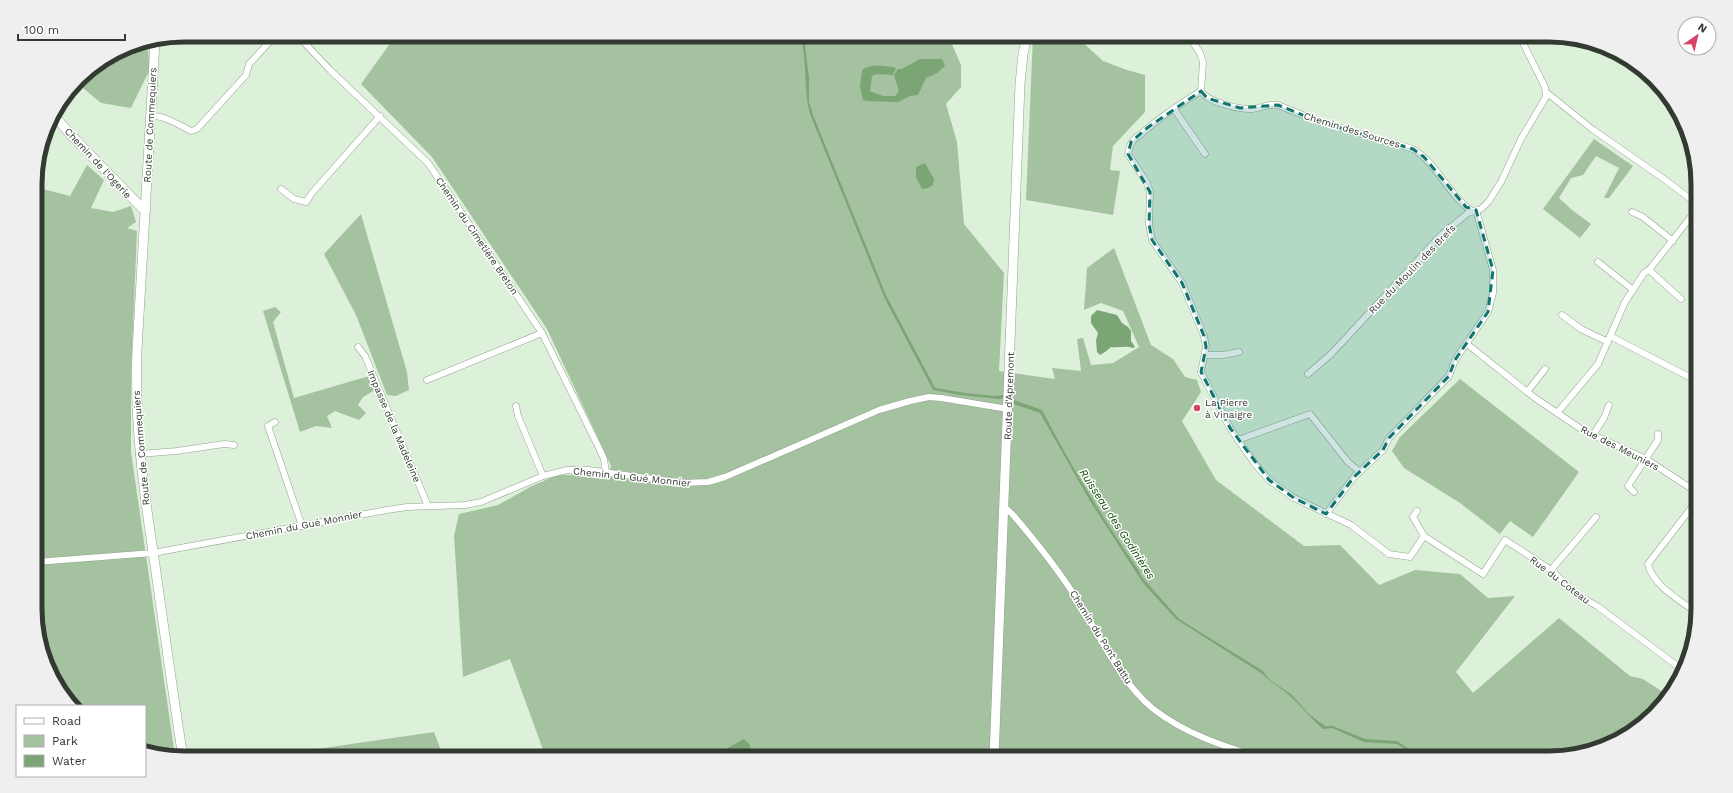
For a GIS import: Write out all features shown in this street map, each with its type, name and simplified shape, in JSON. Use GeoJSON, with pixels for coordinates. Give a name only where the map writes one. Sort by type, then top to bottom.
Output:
{"type":"FeatureCollection","features":[{"type":"Feature","properties":{"kind":"street"},"geometry":{"type":"LineString","coordinates":[[151,116],[156,116],[177,123],[191,131],[197,129],[246,75],[250,64],[270,42]]}},
{"type":"Feature","properties":{"kind":"street","name":"Chemin du Cimetière Breton"},"geometry":{"type":"LineString","coordinates":[[304,42],[330,70],[428,163],[542,333],[599,448],[604,459],[606,473]]}},
{"type":"Feature","properties":{"kind":"street","name":"Route d'Apremont"},"geometry":{"type":"LineString","coordinates":[[994,751],[1020,84],[1026,42]]}},
{"type":"Feature","properties":{"kind":"street"},"geometry":{"type":"LineString","coordinates":[[1193,42],[1200,52],[1203,62],[1201,91],[1166,113],[1131,142],[1128,154],[1147,183],[1150,192],[1149,224],[1152,240],[1182,282],[1204,336],[1206,347],[1201,372],[1205,382],[1230,428],[1255,464],[1269,480],[1294,498],[1351,525],[1389,554],[1410,557],[1424,536]]}},
{"type":"Feature","properties":{"kind":"street"},"geometry":{"type":"LineString","coordinates":[[1522,42],[1546,92],[1592,129],[1691,199]]}},
{"type":"Feature","properties":{"kind":"street","name":"Route de Commequiers"},"geometry":{"type":"LineString","coordinates":[[155,45],[135,385],[139,454],[181,751]]}},
{"type":"Feature","properties":{"kind":"street","name":"Chemin des Sources"},"geometry":{"type":"LineString","coordinates":[[1201,91],[1207,98],[1240,108],[1249,109],[1271,104],[1278,105],[1320,122],[1413,149],[1424,157],[1460,201],[1474,210]]}},
{"type":"Feature","properties":{"kind":"street","name":"Rue du Moulin des Brefs"},"geometry":{"type":"LineString","coordinates":[[1308,374],[1343,341],[1441,235],[1474,210],[1484,207],[1494,193],[1521,139],[1543,102],[1546,92]]}},
{"type":"Feature","properties":{"kind":"street"},"geometry":{"type":"LineString","coordinates":[[1174,109],[1205,154]]}},
{"type":"Feature","properties":{"kind":"street"},"geometry":{"type":"LineString","coordinates":[[281,189],[294,199],[306,202],[312,193],[380,116]]}},
{"type":"Feature","properties":{"kind":"street","name":"Chemin de l'Ogerie"},"geometry":{"type":"LineString","coordinates":[[58,119],[113,180],[142,208],[146,210]]}},
{"type":"Feature","properties":{"kind":"street"},"geometry":{"type":"LineString","coordinates":[[1326,514],[1359,471],[1383,450],[1389,438],[1449,376],[1455,360],[1488,312],[1491,301],[1493,270],[1474,210]]}},
{"type":"Feature","properties":{"kind":"street"},"geometry":{"type":"LineString","coordinates":[[1632,212],[1643,218],[1673,241]]}},
{"type":"Feature","properties":{"kind":"street"},"geometry":{"type":"LineString","coordinates":[[1557,413],[1598,364],[1632,289],[1644,273],[1649,270],[1673,241],[1691,217]]}},
{"type":"Feature","properties":{"kind":"street"},"geometry":{"type":"LineString","coordinates":[[1598,262],[1632,289]]}},
{"type":"Feature","properties":{"kind":"street"},"geometry":{"type":"LineString","coordinates":[[1649,270],[1681,298]]}},
{"type":"Feature","properties":{"kind":"street"},"geometry":{"type":"LineString","coordinates":[[1562,315],[1581,329],[1608,342]]}},
{"type":"Feature","properties":{"kind":"street"},"geometry":{"type":"LineString","coordinates":[[427,380],[542,333]]}},
{"type":"Feature","properties":{"kind":"street"},"geometry":{"type":"LineString","coordinates":[[1610,336],[1691,378]]}},
{"type":"Feature","properties":{"kind":"street","name":"Rue des Meuniers"},"geometry":{"type":"LineString","coordinates":[[1467,344],[1527,392],[1584,431],[1646,460],[1691,489]]}},
{"type":"Feature","properties":{"kind":"street","name":"Impasse de la Madeleine"},"geometry":{"type":"LineString","coordinates":[[358,347],[365,356],[428,506]]}},
{"type":"Feature","properties":{"kind":"street"},"geometry":{"type":"LineString","coordinates":[[1205,355],[1223,355],[1239,352]]}},
{"type":"Feature","properties":{"kind":"street"},"geometry":{"type":"LineString","coordinates":[[1527,392],[1545,369]]}},
{"type":"Feature","properties":{"kind":"street","name":"Chemin du Gué Monnier"},"geometry":{"type":"LineString","coordinates":[[42,562],[153,553],[387,510],[428,506],[465,505],[481,502],[556,472],[576,470],[682,483],[708,482],[725,477],[879,410],[910,401],[929,397],[1008,409]]}},
{"type":"Feature","properties":{"kind":"street"},"geometry":{"type":"LineString","coordinates":[[1593,435],[1604,418],[1609,405]]}},
{"type":"Feature","properties":{"kind":"street"},"geometry":{"type":"LineString","coordinates":[[516,406],[518,416],[543,476]]}},
{"type":"Feature","properties":{"kind":"street"},"geometry":{"type":"LineString","coordinates":[[1238,440],[1310,414],[1348,462],[1359,471]]}},
{"type":"Feature","properties":{"kind":"street"},"geometry":{"type":"LineString","coordinates":[[275,422],[268,426],[302,526]]}},
{"type":"Feature","properties":{"kind":"street"},"geometry":{"type":"LineString","coordinates":[[1634,492],[1628,486],[1658,440],[1658,434]]}},
{"type":"Feature","properties":{"kind":"street"},"geometry":{"type":"LineString","coordinates":[[139,454],[177,452],[224,444],[234,445]]}},
{"type":"Feature","properties":{"kind":"street"},"geometry":{"type":"LineString","coordinates":[[1691,507],[1648,564],[1650,573],[1666,590],[1691,608]]}},
{"type":"Feature","properties":{"kind":"street","name":"Chemin du Pont Battu"},"geometry":{"type":"LineString","coordinates":[[1004,509],[1008,510],[1014,516],[1061,575],[1115,663],[1144,700],[1152,708],[1180,727],[1195,735],[1242,751]]}},
{"type":"Feature","properties":{"kind":"street","name":"Rue du Coteau"},"geometry":{"type":"LineString","coordinates":[[1417,511],[1413,517],[1424,536],[1483,574],[1505,540],[1551,570],[1576,594],[1597,606],[1678,667]]}},
{"type":"Feature","properties":{"kind":"street"},"geometry":{"type":"LineString","coordinates":[[1551,570],[1596,517]]}},
{"type":"Feature","properties":{"kind":"highlighted area"},"geometry":{"type":"Polygon","coordinates":[[[1201,91],[1207,98],[1240,108],[1278,105],[1320,122],[1413,149],[1424,157],[1466,207],[1476,210],[1493,270],[1488,312],[1455,360],[1449,376],[1389,438],[1383,450],[1354,477],[1326,514],[1294,498],[1269,480],[1230,428],[1201,372],[1206,347],[1204,336],[1182,283],[1152,240],[1149,224],[1150,192],[1128,154],[1131,142],[1147,128],[1201,91]]]}},
{"type":"Feature","properties":{"kind":"green space"},"geometry":{"type":"Polygon","coordinates":[[[391,42],[951,42],[961,65],[961,87],[946,104],[957,142],[964,224],[1004,273],[999,371],[1055,379],[1052,368],[1081,371],[1077,339],[1083,338],[1091,365],[1113,363],[1139,347],[1123,311],[1101,303],[1084,310],[1087,268],[1114,248],[1151,345],[1173,359],[1185,377],[1197,380],[1201,392],[1182,421],[1216,480],[1304,546],[1340,545],[1379,585],[1415,570],[1460,574],[1488,598],[1515,596],[1456,672],[1473,693],[1559,618],[1630,676],[1643,679],[1664,693],[1643,716],[1620,732],[1586,746],[1558,751],[543,751],[510,659],[463,677],[454,536],[459,514],[498,505],[530,487],[557,475],[593,475],[608,478],[611,466],[547,329],[432,157],[361,84],[391,42]]]}},
{"type":"Feature","properties":{"kind":"green space"},"geometry":{"type":"Polygon","coordinates":[[[1033,42],[1082,42],[1103,61],[1145,75],[1145,112],[1113,146],[1110,170],[1120,171],[1113,215],[1026,200],[1033,42]]]}},
{"type":"Feature","properties":{"kind":"green space"},"geometry":{"type":"Polygon","coordinates":[[[148,47],[150,69],[131,108],[101,103],[81,86],[97,71],[113,61],[148,47]]]}},
{"type":"Feature","properties":{"kind":"green space"},"geometry":{"type":"Polygon","coordinates":[[[1594,139],[1633,166],[1609,198],[1604,198],[1619,168],[1596,156],[1583,175],[1571,178],[1559,198],[1591,224],[1580,238],[1543,209],[1594,139]]]}},
{"type":"Feature","properties":{"kind":"green space"},"geometry":{"type":"Polygon","coordinates":[[[87,165],[104,180],[91,208],[113,212],[131,206],[136,222],[127,228],[137,231],[131,376],[131,452],[174,751],[146,746],[146,705],[79,705],[77,703],[71,696],[57,672],[47,646],[43,628],[42,189],[70,196],[87,165]]]}},
{"type":"Feature","properties":{"kind":"green space"},"geometry":{"type":"Polygon","coordinates":[[[361,214],[407,372],[409,390],[396,396],[387,395],[356,315],[324,254],[361,214]]]}},
{"type":"Feature","properties":{"kind":"green space"},"geometry":{"type":"Polygon","coordinates":[[[275,307],[281,312],[273,322],[294,398],[369,376],[375,390],[363,397],[358,405],[366,413],[359,420],[335,411],[327,416],[332,428],[316,426],[300,432],[263,311],[275,307]]]}},
{"type":"Feature","properties":{"kind":"green space"},"geometry":{"type":"Polygon","coordinates":[[[1460,379],[1579,472],[1533,537],[1510,521],[1500,534],[1460,503],[1404,468],[1392,451],[1400,437],[1460,379]]]}},
{"type":"Feature","properties":{"kind":"green space"},"geometry":{"type":"Polygon","coordinates":[[[434,732],[441,751],[303,751],[434,732]]]}},
{"type":"Feature","properties":{"kind":"water"},"geometry":{"type":"Polygon","coordinates":[[[801,42],[804,42],[809,78],[809,102],[813,115],[886,295],[934,386],[936,388],[965,393],[995,396],[1004,395],[1004,398],[1000,399],[960,395],[933,390],[885,299],[810,114],[801,42]]]}},
{"type":"Feature","properties":{"kind":"water"},"geometry":{"type":"Polygon","coordinates":[[[920,59],[942,59],[945,66],[937,73],[926,78],[918,95],[910,96],[898,102],[863,100],[860,87],[862,70],[870,66],[896,68],[893,75],[876,74],[872,76],[870,91],[883,96],[895,96],[899,91],[894,75],[898,69],[902,69],[920,59]]]}},
{"type":"Feature","properties":{"kind":"water"},"geometry":{"type":"Polygon","coordinates":[[[925,163],[934,179],[933,185],[922,189],[916,177],[916,167],[925,163]]]}},
{"type":"Feature","properties":{"kind":"water"},"geometry":{"type":"Polygon","coordinates":[[[1097,310],[1117,315],[1122,323],[1131,331],[1131,341],[1135,347],[1111,347],[1100,355],[1097,352],[1096,340],[1098,333],[1091,323],[1091,316],[1097,310]]]}},
{"type":"Feature","properties":{"kind":"water"},"geometry":{"type":"Polygon","coordinates":[[[1014,400],[1042,410],[1088,492],[1141,576],[1179,619],[1263,671],[1270,680],[1291,694],[1310,715],[1325,726],[1333,726],[1365,739],[1397,741],[1412,751],[1408,751],[1397,744],[1364,742],[1332,728],[1323,729],[1287,693],[1268,679],[1261,673],[1176,619],[1143,583],[1090,501],[1040,413],[1013,404],[1014,400]]]}},
{"type":"Feature","properties":{"kind":"water"},"geometry":{"type":"Polygon","coordinates":[[[744,739],[749,744],[752,751],[723,751],[744,739]]]}},
{"type":"Feature","properties":{"kind":"place","name":"La Pierre à Vinaigre"},"geometry":{"type":"Point","coordinates":[1197,408]}},
{"type":"Feature","properties":{"kind":"water label","name":"Ruisseau des Godinières"},"geometry":{"type":"Point","coordinates":[1117,524]}}]}
